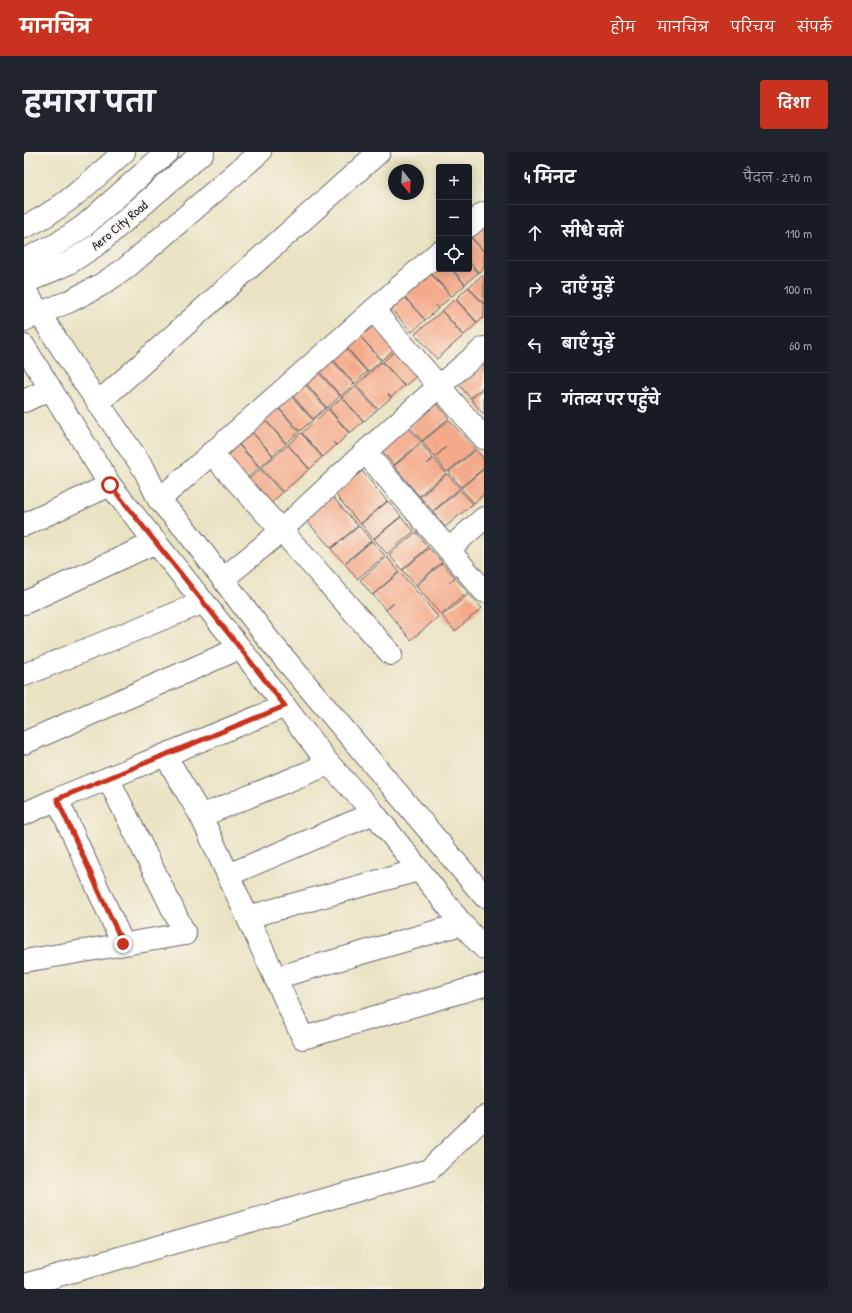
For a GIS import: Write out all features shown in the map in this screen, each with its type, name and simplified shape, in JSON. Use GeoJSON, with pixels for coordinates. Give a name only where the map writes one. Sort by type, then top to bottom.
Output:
{"type":"FeatureCollection","features":[{"type":"Feature","properties":{"kind":"street"},"geometry":{"type":"LineString","coordinates":[[24,227],[40,220],[70,198],[124,152]]}},
{"type":"Feature","properties":{"kind":"street","name":"Aero City Road"},"geometry":{"type":"LineString","coordinates":[[24,260],[56,244],[84,226],[167,152]]}},
{"type":"Feature","properties":{"kind":"street","name":"Aero City Road"},"geometry":{"type":"LineString","coordinates":[[24,283],[69,263],[98,244],[203,152]]}},
{"type":"Feature","properties":{"kind":"street"},"geometry":{"type":"LineString","coordinates":[[32,316],[70,301],[125,269],[260,152]]}},
{"type":"Feature","properties":{"kind":"street"},"geometry":{"type":"LineString","coordinates":[[99,402],[379,152]]}},
{"type":"Feature","properties":{"kind":"street"},"geometry":{"type":"LineString","coordinates":[[472,223],[484,213]]}},
{"type":"Feature","properties":{"kind":"street"},"geometry":{"type":"LineString","coordinates":[[159,500],[436,255]]}},
{"type":"Feature","properties":{"kind":"street"},"geometry":{"type":"LineString","coordinates":[[24,289],[32,316],[99,402],[144,469],[159,500],[186,530],[268,639],[484,896]]}},
{"type":"Feature","properties":{"kind":"street"},"geometry":{"type":"LineString","coordinates":[[373,310],[484,438]]}},
{"type":"Feature","properties":{"kind":"street"},"geometry":{"type":"LineString","coordinates":[[24,346],[110,485],[204,602],[329,764],[374,812],[462,924],[484,948]]}},
{"type":"Feature","properties":{"kind":"street"},"geometry":{"type":"LineString","coordinates":[[223,579],[281,530],[438,386],[484,348]]}},
{"type":"Feature","properties":{"kind":"street"},"geometry":{"type":"LineString","coordinates":[[24,401],[50,389]]}},
{"type":"Feature","properties":{"kind":"street"},"geometry":{"type":"LineString","coordinates":[[365,452],[484,591]]}},
{"type":"Feature","properties":{"kind":"street"},"geometry":{"type":"LineString","coordinates":[[211,453],[391,654]]}},
{"type":"Feature","properties":{"kind":"street"},"geometry":{"type":"LineString","coordinates":[[24,525],[110,485]]}},
{"type":"Feature","properties":{"kind":"street"},"geometry":{"type":"LineString","coordinates":[[449,549],[484,518]]}},
{"type":"Feature","properties":{"kind":"street"},"geometry":{"type":"LineString","coordinates":[[24,603],[156,542]]}},
{"type":"Feature","properties":{"kind":"street"},"geometry":{"type":"LineString","coordinates":[[24,675],[204,602]]}},
{"type":"Feature","properties":{"kind":"street"},"geometry":{"type":"LineString","coordinates":[[24,743],[240,648]]}},
{"type":"Feature","properties":{"kind":"street"},"geometry":{"type":"LineString","coordinates":[[24,814],[57,799],[285,706]]}},
{"type":"Feature","properties":{"kind":"street"},"geometry":{"type":"LineString","coordinates":[[165,755],[201,816],[303,1038],[484,985]]}},
{"type":"Feature","properties":{"kind":"street"},"geometry":{"type":"LineString","coordinates":[[201,816],[329,764]]}},
{"type":"Feature","properties":{"kind":"street"},"geometry":{"type":"LineString","coordinates":[[24,961],[185,934],[108,778]]}},
{"type":"Feature","properties":{"kind":"street"},"geometry":{"type":"LineString","coordinates":[[57,799],[123,944]]}},
{"type":"Feature","properties":{"kind":"street"},"geometry":{"type":"LineString","coordinates":[[228,875],[374,812]]}},
{"type":"Feature","properties":{"kind":"street"},"geometry":{"type":"LineString","coordinates":[[248,918],[419,870]]}},
{"type":"Feature","properties":{"kind":"street"},"geometry":{"type":"LineString","coordinates":[[275,978],[462,924]]}},
{"type":"Feature","properties":{"kind":"street"},"geometry":{"type":"LineString","coordinates":[[24,1285],[429,1170],[484,1117]]}},
{"type":"Feature","properties":{"kind":"building"},"geometry":{"type":"Polygon","coordinates":[[[484,225],[484,251],[472,238],[472,236],[484,225]]]}},
{"type":"Feature","properties":{"kind":"building"},"geometry":{"type":"Polygon","coordinates":[[[472,239],[484,252],[484,268],[479,273],[472,265],[472,239]]]}},
{"type":"Feature","properties":{"kind":"building"},"geometry":{"type":"Polygon","coordinates":[[[472,266],[478,273],[465,284],[455,272],[472,272],[472,266]]]}},
{"type":"Feature","properties":{"kind":"building"},"geometry":{"type":"Polygon","coordinates":[[[436,267],[436,272],[454,272],[465,285],[452,296],[430,272],[436,267]]]}},
{"type":"Feature","properties":{"kind":"building"},"geometry":{"type":"Polygon","coordinates":[[[430,273],[451,297],[438,308],[436,305],[438,309],[425,320],[404,296],[430,273]]]}},
{"type":"Feature","properties":{"kind":"building"},"geometry":{"type":"Polygon","coordinates":[[[482,275],[484,278],[484,304],[469,287],[482,275]]]}},
{"type":"Feature","properties":{"kind":"building"},"geometry":{"type":"Polygon","coordinates":[[[468,287],[484,305],[484,317],[478,323],[456,299],[468,287]]]}},
{"type":"Feature","properties":{"kind":"building"},"geometry":{"type":"Polygon","coordinates":[[[403,296],[425,320],[412,332],[390,308],[403,296]]]}},
{"type":"Feature","properties":{"kind":"building"},"geometry":{"type":"Polygon","coordinates":[[[455,299],[477,323],[464,335],[442,311],[455,299]]]}},
{"type":"Feature","properties":{"kind":"building"},"geometry":{"type":"Polygon","coordinates":[[[442,311],[463,336],[437,359],[415,334],[442,311]]]}},
{"type":"Feature","properties":{"kind":"building"},"geometry":{"type":"Polygon","coordinates":[[[373,324],[395,348],[382,360],[360,336],[373,324]]]}},
{"type":"Feature","properties":{"kind":"building"},"geometry":{"type":"Polygon","coordinates":[[[360,336],[381,361],[368,372],[347,348],[360,336]]]}},
{"type":"Feature","properties":{"kind":"building"},"geometry":{"type":"Polygon","coordinates":[[[346,348],[367,372],[354,384],[333,359],[346,348]]]}},
{"type":"Feature","properties":{"kind":"building"},"geometry":{"type":"Polygon","coordinates":[[[396,350],[418,374],[405,386],[383,362],[396,350]]]}},
{"type":"Feature","properties":{"kind":"building"},"geometry":{"type":"Polygon","coordinates":[[[332,360],[354,384],[341,396],[319,371],[332,360]]]}},
{"type":"Feature","properties":{"kind":"building"},"geometry":{"type":"Polygon","coordinates":[[[484,361],[484,386],[470,398],[458,383],[484,361]]]}},
{"type":"Feature","properties":{"kind":"building"},"geometry":{"type":"Polygon","coordinates":[[[382,362],[404,386],[391,397],[388,394],[391,398],[378,409],[356,385],[382,362]]]}},
{"type":"Feature","properties":{"kind":"building"},"geometry":{"type":"Polygon","coordinates":[[[318,372],[340,396],[327,408],[306,383],[318,372]]]}},
{"type":"Feature","properties":{"kind":"building"},"geometry":{"type":"Polygon","coordinates":[[[305,384],[326,408],[313,419],[292,395],[305,384]]]}},
{"type":"Feature","properties":{"kind":"building"},"geometry":{"type":"Polygon","coordinates":[[[355,386],[377,410],[364,421],[342,397],[355,386]]]}},
{"type":"Feature","properties":{"kind":"building"},"geometry":{"type":"Polygon","coordinates":[[[484,388],[484,415],[471,399],[484,388]]]}},
{"type":"Feature","properties":{"kind":"building"},"geometry":{"type":"Polygon","coordinates":[[[291,396],[313,420],[300,431],[278,407],[291,396]]]}},
{"type":"Feature","properties":{"kind":"building"},"geometry":{"type":"Polygon","coordinates":[[[342,397],[363,422],[350,433],[329,409],[342,397]]]}},
{"type":"Feature","properties":{"kind":"building"},"geometry":{"type":"Polygon","coordinates":[[[437,404],[449,418],[422,441],[409,426],[437,404]]]}},
{"type":"Feature","properties":{"kind":"building"},"geometry":{"type":"Polygon","coordinates":[[[278,408],[299,432],[286,443],[265,419],[278,408]]]}},
{"type":"Feature","properties":{"kind":"building"},"geometry":{"type":"Polygon","coordinates":[[[328,409],[349,433],[337,445],[333,442],[336,445],[323,457],[302,433],[328,409]]]}},
{"type":"Feature","properties":{"kind":"building"},"geometry":{"type":"Polygon","coordinates":[[[264,419],[286,444],[273,455],[251,431],[264,419]]]}},
{"type":"Feature","properties":{"kind":"building"},"geometry":{"type":"Polygon","coordinates":[[[449,420],[475,449],[447,472],[422,442],[449,420]]]}},
{"type":"Feature","properties":{"kind":"building"},"geometry":{"type":"Polygon","coordinates":[[[408,428],[421,442],[394,465],[381,450],[408,428]]]}},
{"type":"Feature","properties":{"kind":"building"},"geometry":{"type":"Polygon","coordinates":[[[251,431],[273,456],[260,467],[238,443],[251,431]]]}},
{"type":"Feature","properties":{"kind":"building"},"geometry":{"type":"Polygon","coordinates":[[[301,433],[322,457],[310,469],[288,445],[301,433]]]}},
{"type":"Feature","properties":{"kind":"building"},"geometry":{"type":"Polygon","coordinates":[[[237,443],[259,467],[246,479],[224,454],[237,443]]]}},
{"type":"Feature","properties":{"kind":"building"},"geometry":{"type":"Polygon","coordinates":[[[421,444],[433,458],[427,464],[434,459],[446,473],[419,496],[394,466],[421,444]]]}},
{"type":"Feature","properties":{"kind":"building"},"geometry":{"type":"Polygon","coordinates":[[[288,445],[309,469],[283,492],[261,468],[288,445]]]}},
{"type":"Feature","properties":{"kind":"building"},"geometry":{"type":"Polygon","coordinates":[[[476,450],[484,459],[484,468],[461,487],[449,472],[476,450]]]}},
{"type":"Feature","properties":{"kind":"building"},"geometry":{"type":"Polygon","coordinates":[[[260,469],[282,493],[269,505],[248,480],[260,469]]]}},
{"type":"Feature","properties":{"kind":"building"},"geometry":{"type":"Polygon","coordinates":[[[484,469],[484,494],[474,503],[461,488],[484,469]]]}},
{"type":"Feature","properties":{"kind":"building"},"geometry":{"type":"Polygon","coordinates":[[[362,471],[387,501],[360,524],[335,494],[362,471]]]}},
{"type":"Feature","properties":{"kind":"building"},"geometry":{"type":"Polygon","coordinates":[[[447,474],[460,488],[433,511],[420,497],[447,474]]]}},
{"type":"Feature","properties":{"kind":"building"},"geometry":{"type":"Polygon","coordinates":[[[460,490],[473,504],[445,527],[433,512],[460,490]]]}},
{"type":"Feature","properties":{"kind":"building"},"geometry":{"type":"Polygon","coordinates":[[[332,496],[358,526],[331,548],[305,519],[332,496]]]}},
{"type":"Feature","properties":{"kind":"building"},"geometry":{"type":"Polygon","coordinates":[[[388,501],[401,516],[373,539],[361,524],[388,501]]]}},
{"type":"Feature","properties":{"kind":"building"},"geometry":{"type":"Polygon","coordinates":[[[401,517],[414,531],[387,554],[374,539],[401,517]]]}},
{"type":"Feature","properties":{"kind":"building"},"geometry":{"type":"Polygon","coordinates":[[[359,526],[371,541],[344,563],[331,549],[359,526]]]}},
{"type":"Feature","properties":{"kind":"building"},"geometry":{"type":"Polygon","coordinates":[[[416,532],[428,547],[402,570],[389,555],[416,532]]]}},
{"type":"Feature","properties":{"kind":"building"},"geometry":{"type":"Polygon","coordinates":[[[372,541],[385,556],[357,579],[345,564],[372,541]]]}},
{"type":"Feature","properties":{"kind":"building"},"geometry":{"type":"Polygon","coordinates":[[[429,548],[442,562],[415,585],[403,570],[429,548]]]}},
{"type":"Feature","properties":{"kind":"building"},"geometry":{"type":"Polygon","coordinates":[[[387,557],[399,572],[372,595],[360,580],[387,557]]]}},
{"type":"Feature","properties":{"kind":"building"},"geometry":{"type":"Polygon","coordinates":[[[442,563],[455,577],[449,583],[455,578],[468,592],[441,615],[416,586],[442,563]]]}},
{"type":"Feature","properties":{"kind":"building"},"geometry":{"type":"Polygon","coordinates":[[[400,572],[438,617],[411,640],[373,595],[400,572]]]}},
{"type":"Feature","properties":{"kind":"building"},"geometry":{"type":"Polygon","coordinates":[[[469,594],[482,608],[455,631],[442,616],[469,594]]]}},
{"type":"Feature","properties":{"kind":"route"},"geometry":{"type":"LineString","coordinates":[[110,485],[285,706],[57,799],[123,944]]}}]}
